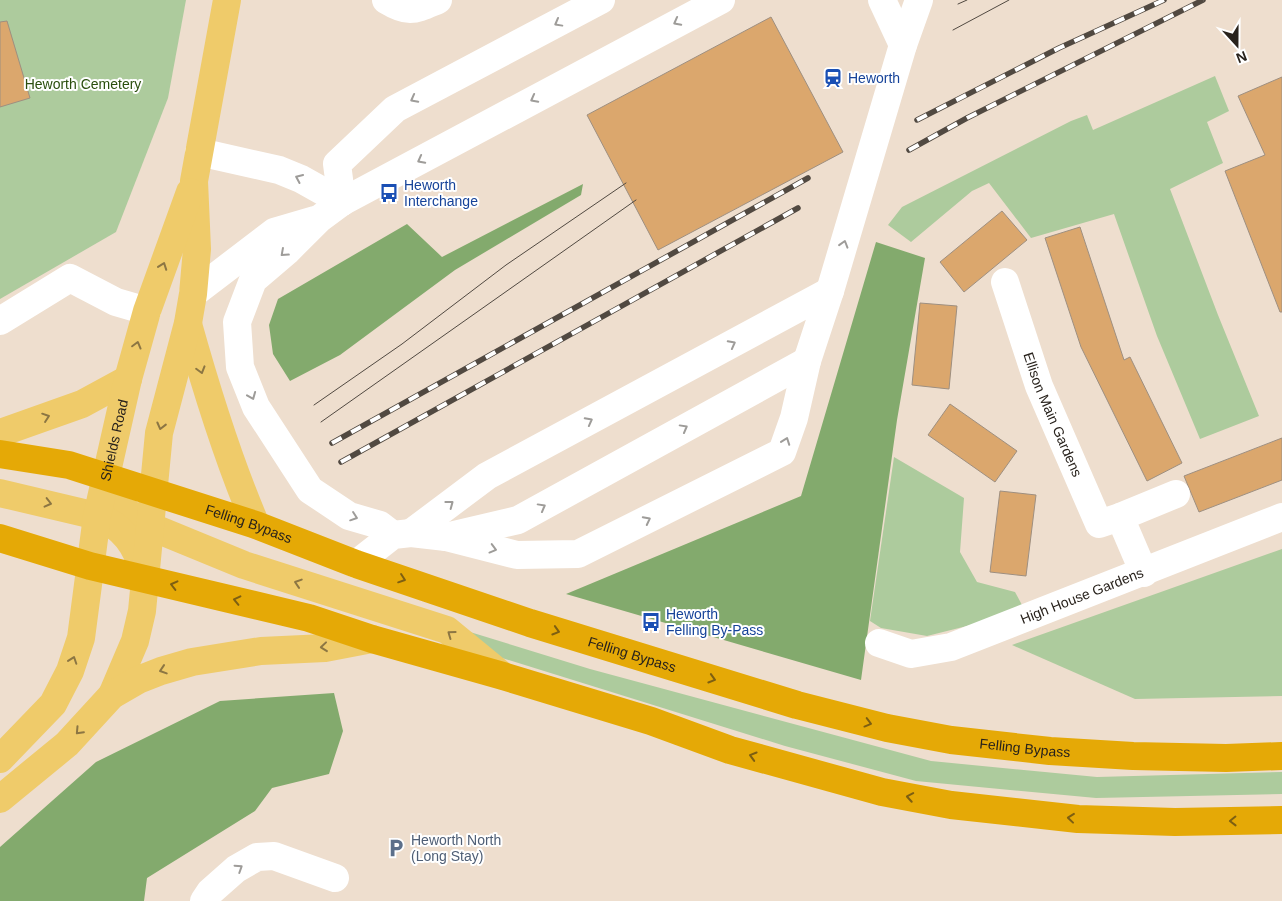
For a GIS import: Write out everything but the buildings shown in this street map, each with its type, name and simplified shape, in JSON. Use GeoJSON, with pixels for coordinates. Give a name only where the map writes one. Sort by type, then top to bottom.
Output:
{"type":"FeatureCollection","features":[{"type":"Feature","properties":{"kind":"highway","name":"Felling Bypass"},"geometry":{"type":"LineString","coordinates":[[0,454],[69,465],[256,525],[356,564],[530,623],[797,705],[887,728],[951,740],[1050,751],[1226,758],[1282,756]]}},
{"type":"Feature","properties":{"kind":"highway"},"geometry":{"type":"LineString","coordinates":[[0,538],[90,566],[309,618],[372,639],[651,721],[730,750],[890,794],[951,805],[1078,819],[1174,822],[1282,820]]}},
{"type":"Feature","properties":{"kind":"main road","name":"Shields Road"},"geometry":{"type":"LineString","coordinates":[[112,695],[135,641],[142,611],[159,433],[194,294],[197,249],[194,181],[227,0]]}},
{"type":"Feature","properties":{"kind":"main road","name":"Shields Road"},"geometry":{"type":"LineString","coordinates":[[0,759],[53,704],[70,671],[81,638],[97,516],[128,379],[147,312],[194,181]]}},
{"type":"Feature","properties":{"kind":"main road"},"geometry":{"type":"LineString","coordinates":[[188,323],[205,385],[242,492],[256,525]]}},
{"type":"Feature","properties":{"kind":"main road"},"geometry":{"type":"LineString","coordinates":[[0,433],[82,404],[128,379]]}},
{"type":"Feature","properties":{"kind":"main road"},"geometry":{"type":"LineString","coordinates":[[106,477],[113,495],[127,512],[149,526],[244,565],[447,630],[503,676]]}},
{"type":"Feature","properties":{"kind":"main road"},"geometry":{"type":"LineString","coordinates":[[0,493],[97,516],[109,521],[127,537],[138,556],[144,578]]}},
{"type":"Feature","properties":{"kind":"main road"},"geometry":{"type":"LineString","coordinates":[[0,799],[67,744],[112,695],[138,680],[192,662],[260,651],[325,648],[372,639]]}},
{"type":"Feature","properties":{"kind":"street"},"geometry":{"type":"LineString","coordinates":[[386,0],[398,7],[414,10],[438,0]]}},
{"type":"Feature","properties":{"kind":"street"},"geometry":{"type":"LineString","coordinates":[[342,202],[337,164],[395,110],[601,0]]}},
{"type":"Feature","properties":{"kind":"street"},"geometry":{"type":"LineString","coordinates":[[721,0],[342,202],[319,219],[287,251],[252,280],[237,322],[240,367],[256,407],[310,490],[349,516],[402,534],[446,536],[517,555],[578,554],[782,452],[794,418],[807,361],[918,0]]}},
{"type":"Feature","properties":{"kind":"street"},"geometry":{"type":"LineString","coordinates":[[882,0],[903,45]]}},
{"type":"Feature","properties":{"kind":"street"},"geometry":{"type":"LineString","coordinates":[[198,152],[279,170],[301,179],[342,202]]}},
{"type":"Feature","properties":{"kind":"street"},"geometry":{"type":"LineString","coordinates":[[194,294],[274,232],[319,219]]}},
{"type":"Feature","properties":{"kind":"street"},"geometry":{"type":"LineString","coordinates":[[0,321],[70,278],[116,302],[147,312]]}},
{"type":"Feature","properties":{"kind":"street","name":"Ellison Main Gardens"},"geometry":{"type":"LineString","coordinates":[[1005,282],[1039,386],[1099,524],[1120,517]]}},
{"type":"Feature","properties":{"kind":"street"},"geometry":{"type":"LineString","coordinates":[[356,564],[487,476],[830,291]]}},
{"type":"Feature","properties":{"kind":"street"},"geometry":{"type":"LineString","coordinates":[[446,536],[518,520],[807,361]]}},
{"type":"Feature","properties":{"kind":"street"},"geometry":{"type":"LineString","coordinates":[[1144,573],[1120,517],[1176,494]]}},
{"type":"Feature","properties":{"kind":"street","name":"High House Gardens"},"geometry":{"type":"LineString","coordinates":[[879,643],[911,654],[951,647],[1282,518]]}},
{"type":"Feature","properties":{"kind":"street"},"geometry":{"type":"LineString","coordinates":[[204,901],[210,892],[236,869],[257,858],[274,856],[335,878]]}},
{"type":"Feature","properties":{"kind":"green space","name":"Heworth Cemetery"},"geometry":{"type":"Polygon","coordinates":[[[0,0],[186,0],[168,98],[116,232],[0,299],[0,0]]]}},
{"type":"Feature","properties":{"kind":"green space"},"geometry":{"type":"Polygon","coordinates":[[[1215,76],[1229,111],[1207,122],[1223,163],[1170,189],[1259,416],[1200,439],[1157,336],[1114,214],[1031,238],[989,183],[972,191],[911,242],[888,225],[902,207],[1071,121],[1087,115],[1093,130],[1215,76]]]}},
{"type":"Feature","properties":{"kind":"green space"},"geometry":{"type":"Polygon","coordinates":[[[583,184],[581,195],[455,270],[340,355],[290,381],[273,354],[269,325],[278,299],[407,224],[442,257],[583,184]]]}},
{"type":"Feature","properties":{"kind":"green space"},"geometry":{"type":"Polygon","coordinates":[[[876,242],[925,258],[897,420],[861,680],[566,594],[801,496],[876,242]]]}},
{"type":"Feature","properties":{"kind":"green space"},"geometry":{"type":"Polygon","coordinates":[[[894,457],[964,498],[960,552],[977,582],[1015,592],[1022,605],[991,620],[927,636],[881,628],[870,621],[894,457]]]}},
{"type":"Feature","properties":{"kind":"green space"},"geometry":{"type":"Polygon","coordinates":[[[1282,549],[1282,696],[1135,699],[1012,645],[1282,549]]]}},
{"type":"Feature","properties":{"kind":"green space"},"geometry":{"type":"Polygon","coordinates":[[[457,628],[590,669],[931,761],[1097,777],[1282,772],[1282,794],[1096,798],[916,781],[785,746],[454,643],[457,628]]]}},
{"type":"Feature","properties":{"kind":"green space"},"geometry":{"type":"Polygon","coordinates":[[[334,693],[343,731],[329,774],[272,788],[255,811],[147,878],[144,901],[0,901],[0,847],[96,762],[220,701],[334,693]]]}},
{"type":"Feature","properties":{"kind":"tram line"},"geometry":{"type":"LineString","coordinates":[[958,4],[967,0]]}},
{"type":"Feature","properties":{"kind":"tram line"},"geometry":{"type":"LineString","coordinates":[[953,30],[1009,0]]}},
{"type":"Feature","properties":{"kind":"tram line"},"geometry":{"type":"LineString","coordinates":[[314,405],[402,344],[506,265],[626,183]]}},
{"type":"Feature","properties":{"kind":"tram line"},"geometry":{"type":"LineString","coordinates":[[321,422],[636,200]]}},
{"type":"Feature","properties":{"kind":"railway"},"geometry":{"type":"LineString","coordinates":[[917,120],[1059,48],[1164,0]]}},
{"type":"Feature","properties":{"kind":"railway"},"geometry":{"type":"LineString","coordinates":[[909,150],[967,118],[1203,0]]}},
{"type":"Feature","properties":{"kind":"railway"},"geometry":{"type":"LineString","coordinates":[[332,443],[808,178]]}},
{"type":"Feature","properties":{"kind":"railway"},"geometry":{"type":"LineString","coordinates":[[341,462],[798,208]]}},
{"type":"Feature","properties":{"kind":"place","name":"Heworth"},"geometry":{"type":"Point","coordinates":[833,78]}},
{"type":"Feature","properties":{"kind":"place","name":"Heworth Interchange"},"geometry":{"type":"Point","coordinates":[389,193]}},
{"type":"Feature","properties":{"kind":"place","name":"Heworth Felling By-Pass"},"geometry":{"type":"Point","coordinates":[651,622]}},
{"type":"Feature","properties":{"kind":"place","name":"Heworth North (Long Stay)"},"geometry":{"type":"Point","coordinates":[396,848]}}]}
